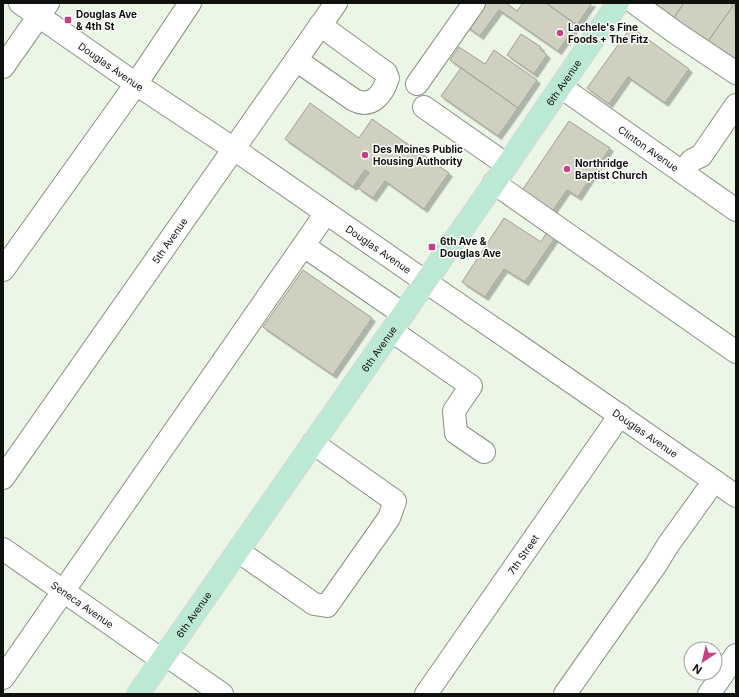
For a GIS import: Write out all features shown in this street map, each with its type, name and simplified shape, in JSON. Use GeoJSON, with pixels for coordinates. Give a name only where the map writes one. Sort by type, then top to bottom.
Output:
{"type":"FeatureCollection","features":[{"type":"Feature","properties":{"kind":"main road","name":"6th Avenue"},"geometry":{"type":"LineString","coordinates":[[138,694],[507,166],[618,3]]}},
{"type":"Feature","properties":{"kind":"street","name":"Douglas Avenue"},"geometry":{"type":"LineString","coordinates":[[20,3],[43,10],[136,84],[234,149],[736,496]]}},
{"type":"Feature","properties":{"kind":"street"},"geometry":{"type":"LineString","coordinates":[[3,270],[136,84],[190,3]]}},
{"type":"Feature","properties":{"kind":"street","name":"5th Avenue"},"geometry":{"type":"LineString","coordinates":[[3,478],[336,3]]}},
{"type":"Feature","properties":{"kind":"street"},"geometry":{"type":"LineString","coordinates":[[417,84],[474,3]]}},
{"type":"Feature","properties":{"kind":"street"},"geometry":{"type":"LineString","coordinates":[[635,3],[676,33],[736,73]]}},
{"type":"Feature","properties":{"kind":"street"},"geometry":{"type":"LineString","coordinates":[[3,67],[43,10]]}},
{"type":"Feature","properties":{"kind":"street"},"geometry":{"type":"LineString","coordinates":[[296,60],[354,100],[361,103],[368,104],[377,98],[382,92],[388,78],[386,72],[320,26]]}},
{"type":"Feature","properties":{"kind":"street","name":"Clinton Avenue"},"geometry":{"type":"LineString","coordinates":[[561,87],[736,210]]}},
{"type":"Feature","properties":{"kind":"street"},"geometry":{"type":"LineString","coordinates":[[682,172],[692,160],[701,156],[736,105]]}},
{"type":"Feature","properties":{"kind":"street"},"geometry":{"type":"LineString","coordinates":[[424,107],[507,166]]}},
{"type":"Feature","properties":{"kind":"street"},"geometry":{"type":"LineString","coordinates":[[494,183],[736,352]]}},
{"type":"Feature","properties":{"kind":"street"},"geometry":{"type":"LineString","coordinates":[[3,678],[326,213]]}},
{"type":"Feature","properties":{"kind":"street"},"geometry":{"type":"LineString","coordinates":[[304,246],[398,322],[471,386],[454,411],[456,433],[484,452]]}},
{"type":"Feature","properties":{"kind":"street","name":"7th Street"},"geometry":{"type":"LineString","coordinates":[[426,694],[620,415]]}},
{"type":"Feature","properties":{"kind":"street"},"geometry":{"type":"LineString","coordinates":[[238,551],[314,604],[327,606],[389,518],[395,501],[313,444]]}},
{"type":"Feature","properties":{"kind":"street"},"geometry":{"type":"LineString","coordinates":[[565,694],[714,481]]}},
{"type":"Feature","properties":{"kind":"street","name":"Seneca Avenue"},"geometry":{"type":"LineString","coordinates":[[3,549],[63,591],[222,694]]}},
{"type":"Feature","properties":{"kind":"street"},"geometry":{"type":"LineString","coordinates":[[708,694],[736,655]]}},
{"type":"Feature","properties":{"kind":"building"},"geometry":{"type":"Polygon","coordinates":[[[480,3],[506,3],[517,11],[523,3],[546,3],[577,25],[558,51],[499,10],[480,36],[464,25],[480,3]]]}},
{"type":"Feature","properties":{"kind":"building"},"geometry":{"type":"Polygon","coordinates":[[[546,3],[592,3],[577,25],[546,3]]]}},
{"type":"Feature","properties":{"kind":"building"},"geometry":{"type":"Polygon","coordinates":[[[650,3],[684,3],[673,19],[650,3]]]}},
{"type":"Feature","properties":{"kind":"building"},"geometry":{"type":"Polygon","coordinates":[[[684,3],[730,3],[733,6],[707,43],[673,19],[684,3]]]}},
{"type":"Feature","properties":{"kind":"building"},"geometry":{"type":"Polygon","coordinates":[[[735,3],[736,58],[734,62],[707,43],[735,3]]]}},
{"type":"Feature","properties":{"kind":"building"},"geometry":{"type":"Polygon","coordinates":[[[631,27],[689,69],[665,103],[628,77],[609,104],[587,88],[631,27]]]}},
{"type":"Feature","properties":{"kind":"building"},"geometry":{"type":"Polygon","coordinates":[[[521,34],[541,47],[540,49],[547,55],[534,74],[507,55],[521,34]]]}},
{"type":"Feature","properties":{"kind":"building"},"geometry":{"type":"Polygon","coordinates":[[[459,47],[485,64],[494,50],[537,80],[518,108],[450,60],[459,47]]]}},
{"type":"Feature","properties":{"kind":"building"},"geometry":{"type":"Polygon","coordinates":[[[461,68],[518,108],[498,136],[441,96],[461,68]]]}},
{"type":"Feature","properties":{"kind":"building","name":"Des Moines Public Housing Authority"},"geometry":{"type":"Polygon","coordinates":[[[310,103],[359,138],[372,119],[449,173],[424,209],[385,181],[373,198],[358,188],[369,173],[365,170],[353,187],[285,139],[310,103]]]}},
{"type":"Feature","properties":{"kind":"building","name":"Northridge Baptist Church"},"geometry":{"type":"Polygon","coordinates":[[[569,121],[610,148],[578,197],[567,190],[549,216],[519,195],[569,121]]]}},
{"type":"Feature","properties":{"kind":"building"},"geometry":{"type":"Polygon","coordinates":[[[504,218],[541,242],[547,232],[555,238],[525,282],[504,269],[485,297],[462,282],[504,218]]]}},
{"type":"Feature","properties":{"kind":"building"},"geometry":{"type":"Polygon","coordinates":[[[303,270],[372,318],[333,375],[263,327],[303,270]]]}},
{"type":"Feature","properties":{"kind":"place","name":"Douglas Ave & 4th St"},"geometry":{"type":"Point","coordinates":[68,20]}},
{"type":"Feature","properties":{"kind":"place","name":"Lachele's Fine Foods + The Fitz"},"geometry":{"type":"Point","coordinates":[560,33]}},
{"type":"Feature","properties":{"kind":"place","name":"Des Moines Public Housing Authority"},"geometry":{"type":"Point","coordinates":[365,155]}},
{"type":"Feature","properties":{"kind":"place","name":"Northridge Baptist Church"},"geometry":{"type":"Point","coordinates":[567,169]}},
{"type":"Feature","properties":{"kind":"place","name":"6th Ave & Douglas Ave"},"geometry":{"type":"Point","coordinates":[432,247]}}]}
